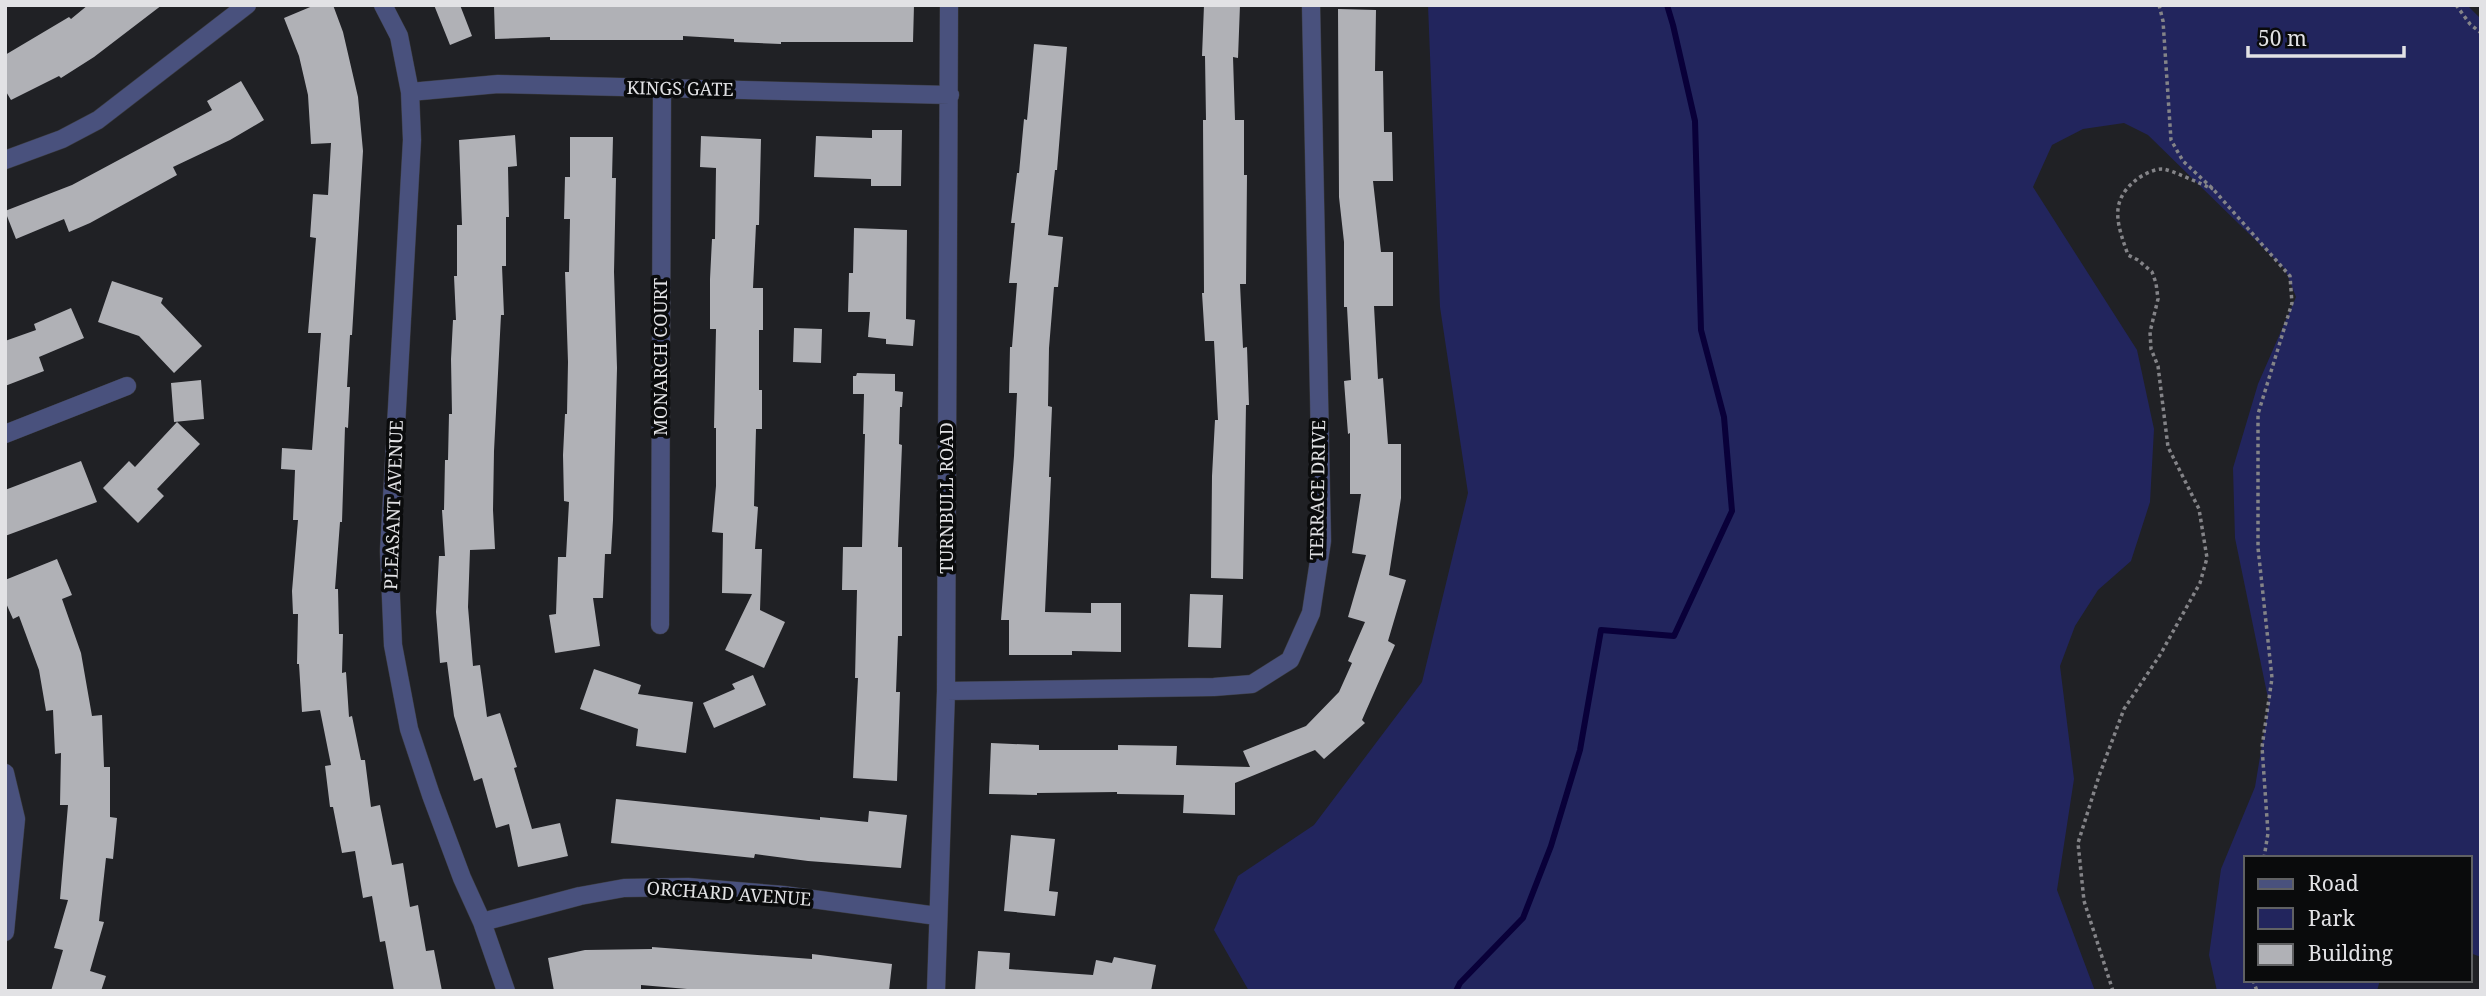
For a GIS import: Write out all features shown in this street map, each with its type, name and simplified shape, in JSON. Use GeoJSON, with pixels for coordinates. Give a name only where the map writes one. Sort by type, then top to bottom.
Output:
{"type":"FeatureCollection","features":[{"type":"Feature","properties":{"kind":"street"},"geometry":{"type":"LineString","coordinates":[[5,160],[62,139],[98,120],[247,5]]}},
{"type":"Feature","properties":{"kind":"street","name":"PLEASANT AVENUE"},"geometry":{"type":"LineString","coordinates":[[383,5],[399,36],[410,92],[412,140],[408,246],[388,551],[393,645],[410,729],[435,807],[482,922],[506,991]]}},
{"type":"Feature","properties":{"kind":"street","name":"TURNBULL ROAD"},"geometry":{"type":"LineString","coordinates":[[936,991],[946,691],[949,5]]}},
{"type":"Feature","properties":{"kind":"street","name":"TERRACE DRIVE"},"geometry":{"type":"LineString","coordinates":[[946,691],[1214,687],[1252,684],[1290,660],[1311,613],[1322,541],[1311,5]]}},
{"type":"Feature","properties":{"kind":"street","name":"KINGS GATE"},"geometry":{"type":"LineString","coordinates":[[410,92],[498,84],[950,95]]}},
{"type":"Feature","properties":{"kind":"street","name":"MONARCH COURT"},"geometry":{"type":"LineString","coordinates":[[660,625],[662,89]]}},
{"type":"Feature","properties":{"kind":"street"},"geometry":{"type":"LineString","coordinates":[[5,434],[127,386]]}},
{"type":"Feature","properties":{"kind":"street"},"geometry":{"type":"LineString","coordinates":[[5,772],[16,819],[5,932]]}},
{"type":"Feature","properties":{"kind":"street","name":"ORCHARD AVENUE"},"geometry":{"type":"LineString","coordinates":[[482,922],[580,896],[624,888],[688,887],[783,895],[937,916]]}},
{"type":"Feature","properties":{"kind":"path"},"geometry":{"type":"LineString","coordinates":[[2159,5],[2163,21],[2171,140],[2183,161],[2213,189],[2290,276],[2292,303],[2258,414],[2258,548],[2272,678],[2262,747],[2268,833],[2264,856]]}},
{"type":"Feature","properties":{"kind":"path"},"geometry":{"type":"LineString","coordinates":[[2456,5],[2470,24],[2481,33]]}},
{"type":"Feature","properties":{"kind":"path"},"geometry":{"type":"LineString","coordinates":[[2113,991],[2084,901],[2078,842],[2124,709],[2160,655],[2193,596],[2207,558],[2199,509],[2168,447],[2158,366],[2151,349],[2150,332],[2158,299],[2156,283],[2152,272],[2128,255],[2119,228],[2118,208],[2120,197],[2129,186],[2143,175],[2162,169],[2213,189]]}},
{"type":"Feature","properties":{"kind":"green space"},"geometry":{"type":"Polygon","coordinates":[[[1428,5],[2467,5],[2481,19],[2481,957],[2472,954],[2472,856],[2244,856],[2244,982],[2379,982],[2377,991],[2217,991],[2209,955],[2221,869],[2255,787],[2269,703],[2235,538],[2233,468],[2258,384],[2296,297],[2285,269],[2148,135],[2124,123],[2083,129],[2052,145],[2033,187],[2137,350],[2154,429],[2150,502],[2131,561],[2098,590],[2075,626],[2060,666],[2074,779],[2057,890],[2095,991],[1249,991],[1214,930],[1238,876],[1314,825],[1422,682],[1468,493],[1440,307],[1428,5]]]}},
{"type":"Feature","properties":{"kind":"building"},"geometry":{"type":"Polygon","coordinates":[[[88,5],[162,5],[94,57],[61,78],[59,76],[11,100],[5,90],[5,55],[69,17],[71,19],[88,5]]]}},
{"type":"Feature","properties":{"kind":"building"},"geometry":{"type":"Polygon","coordinates":[[[315,5],[333,5],[343,32],[358,97],[363,151],[347,387],[350,387],[348,428],[345,427],[342,522],[335,589],[338,589],[339,634],[343,634],[342,673],[346,672],[349,717],[352,716],[361,760],[365,760],[371,807],[380,805],[392,865],[403,863],[410,907],[418,905],[426,951],[434,950],[442,991],[394,991],[385,941],[380,942],[372,896],[363,898],[355,851],[342,853],[333,807],[330,807],[325,766],[331,765],[320,710],[302,712],[297,664],[298,614],[293,614],[292,591],[298,520],[293,520],[295,470],[281,469],[282,448],[312,450],[321,333],[308,333],[316,238],[310,237],[313,194],[328,195],[331,143],[311,144],[308,95],[299,56],[284,18],[315,5]]]}},
{"type":"Feature","properties":{"kind":"building"},"geometry":{"type":"Polygon","coordinates":[[[434,5],[460,5],[472,36],[450,45],[434,5]]]}},
{"type":"Feature","properties":{"kind":"building"},"geometry":{"type":"Polygon","coordinates":[[[494,5],[914,5],[913,42],[781,44],[683,36],[683,40],[550,40],[550,37],[495,39],[494,5]]]}},
{"type":"Feature","properties":{"kind":"building"},"geometry":{"type":"Polygon","coordinates":[[[1204,5],[1240,5],[1238,58],[1233,57],[1235,120],[1244,120],[1244,175],[1247,175],[1246,284],[1240,284],[1243,348],[1247,347],[1249,405],[1246,405],[1243,579],[1211,578],[1212,476],[1215,420],[1218,420],[1214,341],[1205,341],[1202,293],[1203,120],[1206,120],[1205,56],[1202,56],[1204,5]]]}},
{"type":"Feature","properties":{"kind":"building"},"geometry":{"type":"Polygon","coordinates":[[[1338,9],[1376,10],[1375,71],[1383,71],[1384,132],[1392,132],[1393,181],[1373,181],[1381,252],[1393,252],[1393,306],[1374,306],[1378,379],[1383,378],[1388,444],[1401,444],[1401,498],[1389,575],[1406,580],[1388,641],[1395,645],[1362,720],[1365,723],[1324,759],[1315,750],[1235,783],[1235,815],[1183,813],[1184,795],[1117,792],[989,794],[991,743],[1039,745],[1039,750],[1118,750],[1118,745],[1177,746],[1176,765],[1250,767],[1243,751],[1306,726],[1339,692],[1352,663],[1348,661],[1365,622],[1348,617],[1366,555],[1352,553],[1361,494],[1350,494],[1350,433],[1348,434],[1344,381],[1351,380],[1347,307],[1344,307],[1344,242],[1339,197],[1338,9]]]}},
{"type":"Feature","properties":{"kind":"building"},"geometry":{"type":"Polygon","coordinates":[[[1034,44],[1067,47],[1057,170],[1048,235],[1063,237],[1058,287],[1054,287],[1049,348],[1051,477],[1045,612],[1091,613],[1091,603],[1121,603],[1121,652],[1072,651],[1072,655],[1009,655],[1009,620],[1001,620],[1017,393],[1009,393],[1010,347],[1017,283],[1009,283],[1015,223],[1011,223],[1024,119],[1027,120],[1034,44]]]}},
{"type":"Feature","properties":{"kind":"building"},"geometry":{"type":"Polygon","coordinates":[[[241,81],[264,120],[230,140],[173,167],[177,175],[90,223],[69,232],[64,219],[16,239],[5,211],[72,185],[212,110],[207,101],[241,81]]]}},
{"type":"Feature","properties":{"kind":"building"},"geometry":{"type":"Polygon","coordinates":[[[872,130],[902,130],[901,186],[871,186],[871,179],[814,177],[816,136],[872,138],[872,130]]]}},
{"type":"Feature","properties":{"kind":"building"},"geometry":{"type":"Polygon","coordinates":[[[515,135],[517,166],[508,167],[509,217],[506,217],[506,266],[502,266],[504,315],[501,315],[494,451],[495,549],[470,550],[468,607],[473,666],[480,665],[487,717],[500,713],[532,829],[560,823],[568,856],[518,867],[509,824],[496,828],[482,778],[474,781],[454,716],[447,662],[440,663],[436,612],[439,556],[445,556],[442,510],[445,460],[448,460],[449,414],[452,414],[451,359],[453,320],[456,320],[454,276],[457,276],[457,225],[462,225],[459,140],[515,135]]]}},
{"type":"Feature","properties":{"kind":"building"},"geometry":{"type":"Polygon","coordinates":[[[701,136],[761,139],[759,225],[756,225],[753,288],[763,288],[763,330],[759,330],[762,429],[756,429],[754,506],[758,507],[755,549],[762,549],[760,610],[785,622],[764,668],[725,650],[752,594],[722,593],[723,533],[712,532],[716,486],[716,329],[710,329],[710,279],[712,239],[715,239],[716,168],[700,167],[701,136]]]}},
{"type":"Feature","properties":{"kind":"building"},"geometry":{"type":"Polygon","coordinates":[[[570,137],[613,137],[612,178],[616,178],[614,272],[617,368],[613,520],[611,554],[605,554],[603,598],[593,598],[600,646],[555,653],[549,615],[556,614],[558,557],[566,557],[569,502],[564,501],[563,455],[568,362],[565,272],[569,272],[570,219],[564,219],[565,177],[570,177],[570,137]]]}},
{"type":"Feature","properties":{"kind":"building"},"geometry":{"type":"Polygon","coordinates":[[[854,228],[907,230],[906,319],[915,320],[913,346],[886,344],[886,339],[868,337],[870,312],[848,312],[849,273],[853,273],[854,228]]]}},
{"type":"Feature","properties":{"kind":"building"},"geometry":{"type":"Polygon","coordinates":[[[112,281],[163,298],[161,303],[202,346],[174,373],[139,336],[98,322],[112,281]]]}},
{"type":"Feature","properties":{"kind":"building"},"geometry":{"type":"Polygon","coordinates":[[[71,308],[84,338],[39,357],[44,371],[5,386],[5,341],[36,330],[34,324],[71,308]]]}},
{"type":"Feature","properties":{"kind":"building"},"geometry":{"type":"Polygon","coordinates":[[[794,328],[822,329],[821,363],[793,362],[794,328]]]}},
{"type":"Feature","properties":{"kind":"building"},"geometry":{"type":"Polygon","coordinates":[[[857,373],[895,374],[895,391],[903,392],[899,444],[902,445],[898,547],[902,547],[902,636],[898,636],[896,692],[900,692],[897,781],[853,778],[858,678],[855,678],[857,590],[842,590],[843,547],[862,547],[864,394],[853,394],[853,376],[857,373]]]}},
{"type":"Feature","properties":{"kind":"building"},"geometry":{"type":"Polygon","coordinates":[[[201,380],[204,419],[174,422],[171,383],[201,380]]]}},
{"type":"Feature","properties":{"kind":"building"},"geometry":{"type":"Polygon","coordinates":[[[177,422],[200,444],[157,489],[164,496],[138,523],[103,488],[129,461],[135,467],[177,422]]]}},
{"type":"Feature","properties":{"kind":"building"},"geometry":{"type":"Polygon","coordinates":[[[81,461],[97,502],[5,536],[5,490],[81,461]]]}},
{"type":"Feature","properties":{"kind":"building"},"geometry":{"type":"Polygon","coordinates":[[[57,559],[72,595],[62,599],[81,653],[92,716],[102,715],[104,767],[110,767],[110,817],[117,818],[113,859],[106,858],[99,921],[104,922],[90,971],[106,976],[101,991],[51,991],[63,950],[54,948],[68,900],[60,899],[68,805],[60,805],[61,753],[55,754],[53,710],[46,711],[39,670],[19,616],[13,619],[5,601],[5,580],[57,559]]]}},
{"type":"Feature","properties":{"kind":"building"},"geometry":{"type":"Polygon","coordinates":[[[1190,594],[1223,595],[1221,648],[1188,647],[1190,594]]]}},
{"type":"Feature","properties":{"kind":"building"},"geometry":{"type":"Polygon","coordinates":[[[594,669],[641,685],[638,694],[693,702],[686,753],[636,746],[638,729],[580,709],[594,669]]]}},
{"type":"Feature","properties":{"kind":"building"},"geometry":{"type":"Polygon","coordinates":[[[753,675],[766,705],[714,728],[703,703],[735,689],[732,684],[753,675]]]}},
{"type":"Feature","properties":{"kind":"building"},"geometry":{"type":"Polygon","coordinates":[[[616,799],[820,820],[820,817],[868,822],[869,811],[907,815],[901,868],[755,854],[754,858],[611,843],[616,799]]]}},
{"type":"Feature","properties":{"kind":"building"},"geometry":{"type":"Polygon","coordinates":[[[1011,835],[1055,839],[1049,891],[1058,892],[1055,916],[1004,911],[1011,835]]]}},
{"type":"Feature","properties":{"kind":"building"},"geometry":{"type":"Polygon","coordinates":[[[652,947],[812,959],[812,954],[892,964],[889,991],[710,991],[641,985],[641,990],[554,991],[548,958],[585,950],[652,947]]]}},
{"type":"Feature","properties":{"kind":"building"},"geometry":{"type":"Polygon","coordinates":[[[978,951],[1010,953],[1009,969],[1093,975],[1096,960],[1112,963],[1114,957],[1156,965],[1151,991],[975,991],[978,951]]]}},
{"type":"Feature","properties":{"kind":"waterway"},"geometry":{"type":"LineString","coordinates":[[1456,991],[1460,983],[1523,918],[1551,846],[1580,750],[1601,630],[1674,636],[1732,511],[1724,417],[1701,330],[1695,121],[1667,5]]}}]}
